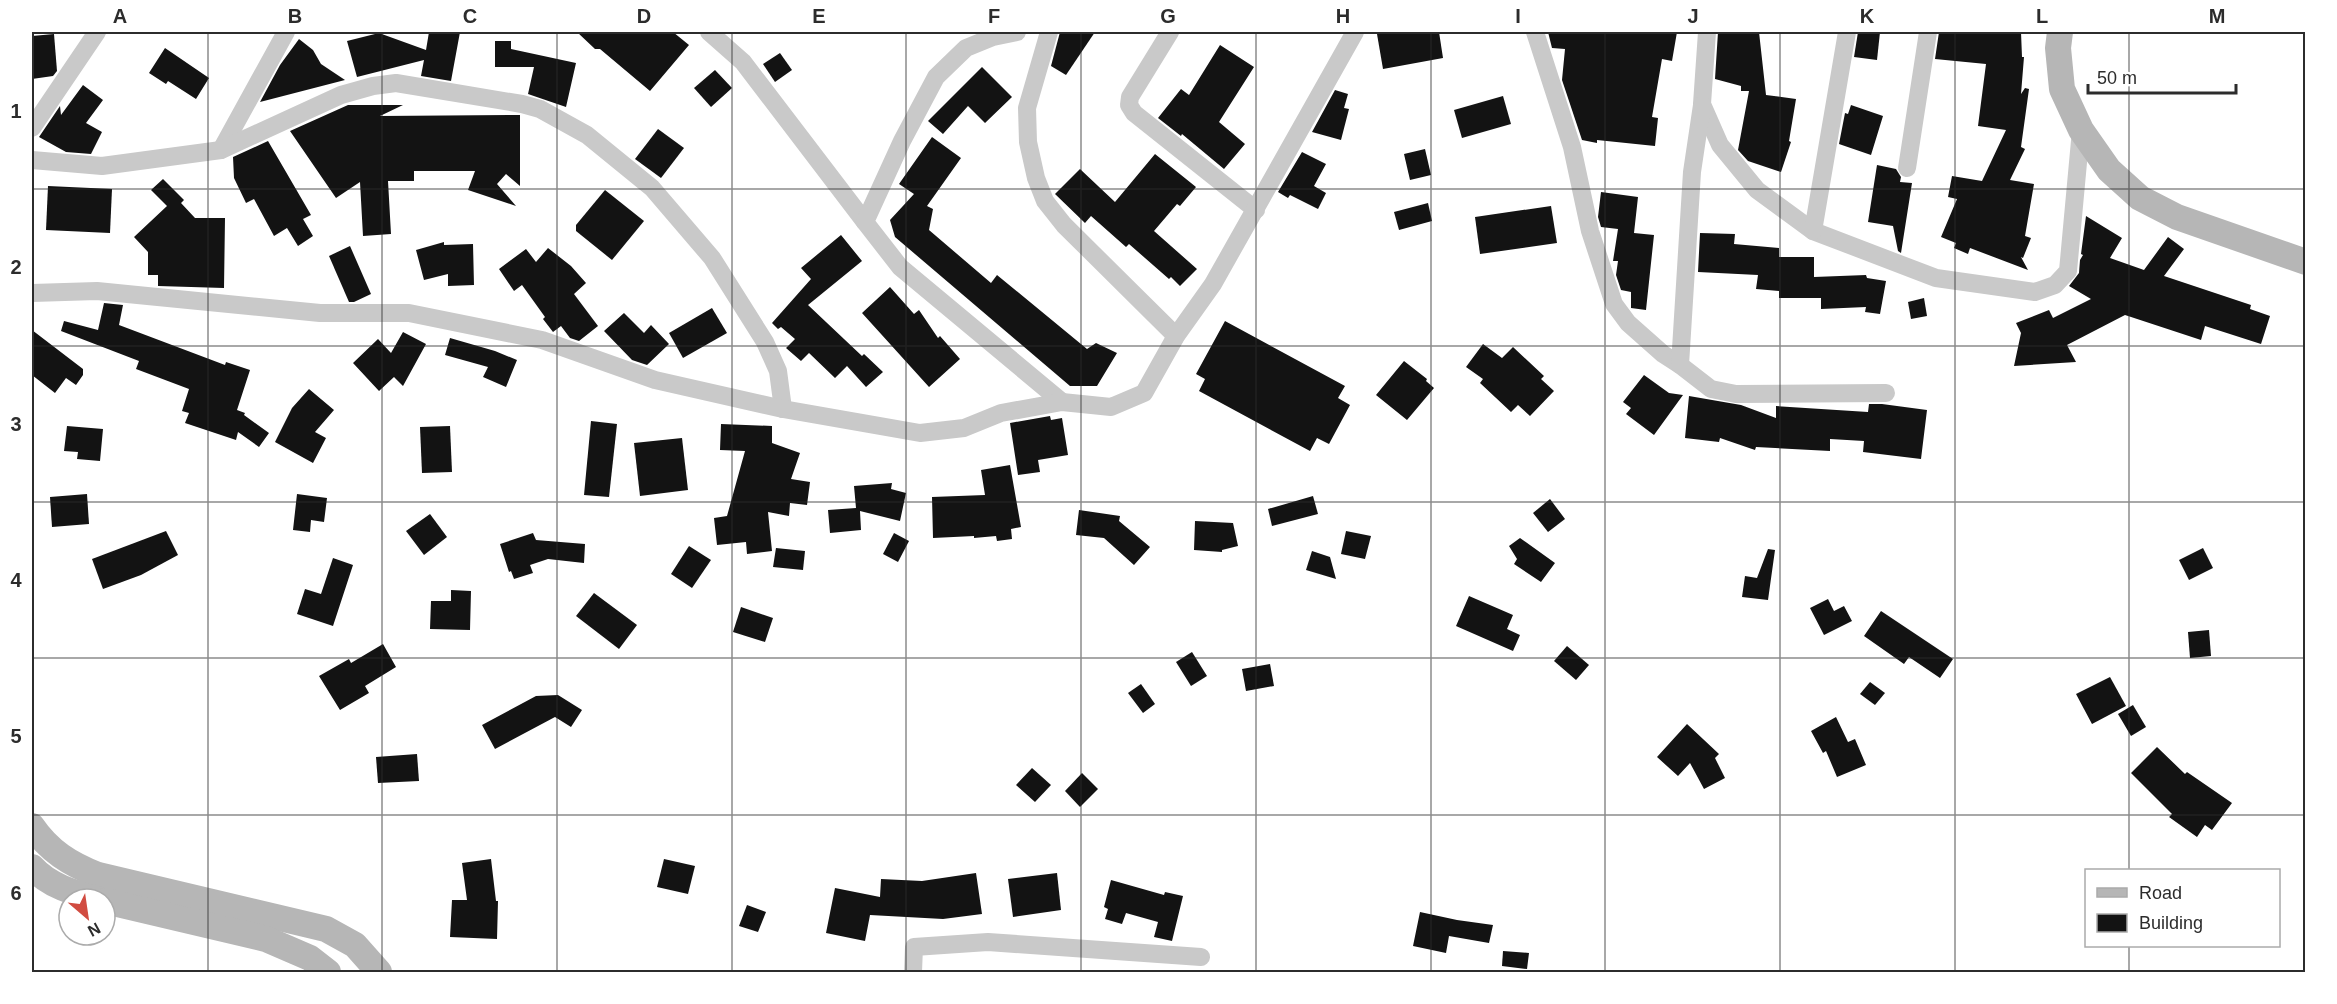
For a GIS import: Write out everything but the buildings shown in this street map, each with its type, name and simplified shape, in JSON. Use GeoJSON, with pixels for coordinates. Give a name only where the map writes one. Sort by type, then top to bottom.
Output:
{"type":"FeatureCollection","features":[{"type":"Feature","properties":{"kind":"main road"},"geometry":{"type":"LineString","coordinates":[[2060,32],[2058,48],[2062,89],[2081,130],[2109,170],[2140,198],[2177,217],[2306,262]]}},
{"type":"Feature","properties":{"kind":"main road"},"geometry":{"type":"LineString","coordinates":[[32,826],[52,850],[68,862],[98,875],[326,928],[355,945],[379,972]]}},
{"type":"Feature","properties":{"kind":"main road"},"geometry":{"type":"LineString","coordinates":[[32,867],[60,887]]}},
{"type":"Feature","properties":{"kind":"main road"},"geometry":{"type":"LineString","coordinates":[[117,904],[266,939],[310,958],[328,972]]}},
{"type":"Feature","properties":{"kind":"street"},"geometry":{"type":"LineString","coordinates":[[32,128],[97,32]]}},
{"type":"Feature","properties":{"kind":"street"},"geometry":{"type":"LineString","coordinates":[[221,150],[286,32]]}},
{"type":"Feature","properties":{"kind":"street"},"geometry":{"type":"LineString","coordinates":[[709,32],[742,62],[900,267],[1062,402]]}},
{"type":"Feature","properties":{"kind":"street"},"geometry":{"type":"LineString","coordinates":[[865,222],[902,141],[936,77],[966,48],[993,37],[1017,32]]}},
{"type":"Feature","properties":{"kind":"street"},"geometry":{"type":"LineString","coordinates":[[1049,32],[1027,108],[1028,142],[1036,178],[1045,201],[1064,225],[1176,336]]}},
{"type":"Feature","properties":{"kind":"street"},"geometry":{"type":"LineString","coordinates":[[1170,32],[1130,97],[1129,105],[1134,113],[1256,210]]}},
{"type":"Feature","properties":{"kind":"street"},"geometry":{"type":"LineString","coordinates":[[32,293],[97,291],[320,314],[409,313],[542,340],[655,380],[783,409],[920,434],[964,428],[1001,413],[1062,402],[1112,407],[1144,393],[1176,336],[1213,284],[1355,32]]}},
{"type":"Feature","properties":{"kind":"street"},"geometry":{"type":"LineString","coordinates":[[1680,365],[1692,172],[1702,104],[1707,32]]}},
{"type":"Feature","properties":{"kind":"street"},"geometry":{"type":"LineString","coordinates":[[1813,231],[1847,32]]}},
{"type":"Feature","properties":{"kind":"street"},"geometry":{"type":"LineString","coordinates":[[1907,168],[1928,32]]}},
{"type":"Feature","properties":{"kind":"street"},"geometry":{"type":"LineString","coordinates":[[1539,36],[1572,147],[1590,231],[1614,304],[1634,329],[1711,389],[1736,394],[1886,393]]}},
{"type":"Feature","properties":{"kind":"street"},"geometry":{"type":"LineString","coordinates":[[32,160],[102,166],[221,150],[341,95],[373,86],[396,83],[540,109],[587,135],[652,188],[712,258],[765,342],[778,371],[783,409]]}},
{"type":"Feature","properties":{"kind":"street"},"geometry":{"type":"LineString","coordinates":[[1702,104],[1720,145],[1757,190],[1813,231],[1936,278],[2035,292],[2055,285],[2068,271],[2081,130]]}},
{"type":"Feature","properties":{"kind":"street"},"geometry":{"type":"LineString","coordinates":[[913,972],[914,947],[988,942],[1201,957]]}}]}
